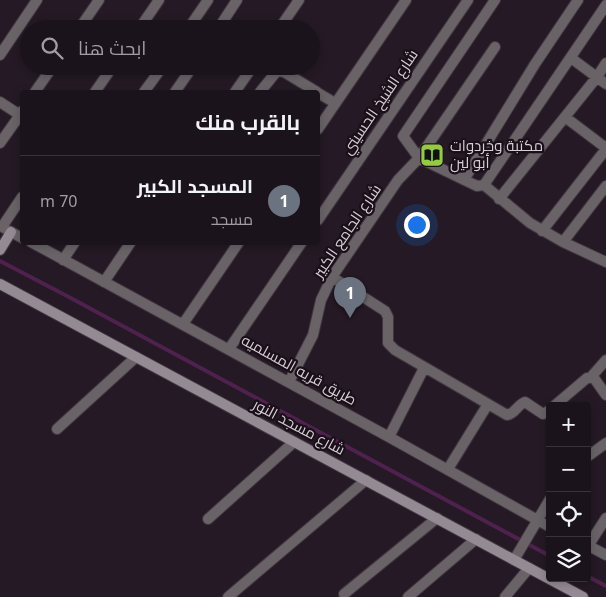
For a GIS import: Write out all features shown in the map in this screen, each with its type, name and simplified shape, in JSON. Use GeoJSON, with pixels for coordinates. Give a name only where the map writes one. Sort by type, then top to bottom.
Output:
{"type":"FeatureCollection","features":[{"type":"Feature","properties":{"kind":"main road"},"geometry":{"type":"LineString","coordinates":[[0,250],[4,228]]}},
{"type":"Feature","properties":{"kind":"main road","name":"شارع مسجد النور"},"geometry":{"type":"LineString","coordinates":[[2,288],[136,357],[583,597]]}},
{"type":"Feature","properties":{"kind":"street"},"geometry":{"type":"LineString","coordinates":[[24,20],[37,0]]}},
{"type":"Feature","properties":{"kind":"street"},"geometry":{"type":"LineString","coordinates":[[85,20],[98,0]]}},
{"type":"Feature","properties":{"kind":"street"},"geometry":{"type":"LineString","coordinates":[[145,20],[159,0]]}},
{"type":"Feature","properties":{"kind":"street"},"geometry":{"type":"LineString","coordinates":[[194,20],[208,0]]}},
{"type":"Feature","properties":{"kind":"street"},"geometry":{"type":"LineString","coordinates":[[224,20],[237,0]]}},
{"type":"Feature","properties":{"kind":"street"},"geometry":{"type":"LineString","coordinates":[[285,20],[299,0]]}},
{"type":"Feature","properties":{"kind":"street"},"geometry":{"type":"LineString","coordinates":[[320,126],[406,0]]}},
{"type":"Feature","properties":{"kind":"street","name":"شارع الشيخ الحسيني"},"geometry":{"type":"LineString","coordinates":[[320,217],[468,0]]}},
{"type":"Feature","properties":{"kind":"street"},"geometry":{"type":"LineString","coordinates":[[495,0],[402,136],[419,158],[477,186],[484,185],[606,6]]}},
{"type":"Feature","properties":{"kind":"street"},"geometry":{"type":"LineString","coordinates":[[464,180],[535,64],[578,0]]}},
{"type":"Feature","properties":{"kind":"street"},"geometry":{"type":"LineString","coordinates":[[0,56],[20,26]]}},
{"type":"Feature","properties":{"kind":"street","name":"شارع الجامع الكبير"},"geometry":{"type":"LineString","coordinates":[[289,382],[313,335],[321,300],[332,277],[398,180],[419,158],[495,47]]}},
{"type":"Feature","properties":{"kind":"street"},"geometry":{"type":"LineString","coordinates":[[571,58],[606,84]]}},
{"type":"Feature","properties":{"kind":"street"},"geometry":{"type":"LineString","coordinates":[[499,199],[597,77],[606,63]]}},
{"type":"Feature","properties":{"kind":"street"},"geometry":{"type":"LineString","coordinates":[[36,90],[47,75]]}},
{"type":"Feature","properties":{"kind":"street"},"geometry":{"type":"LineString","coordinates":[[96,90],[107,75]]}},
{"type":"Feature","properties":{"kind":"street"},"geometry":{"type":"LineString","coordinates":[[145,90],[156,75]]}},
{"type":"Feature","properties":{"kind":"street"},"geometry":{"type":"LineString","coordinates":[[176,90],[187,75]]}},
{"type":"Feature","properties":{"kind":"street"},"geometry":{"type":"LineString","coordinates":[[236,90],[247,75]]}},
{"type":"Feature","properties":{"kind":"street"},"geometry":{"type":"LineString","coordinates":[[262,90],[273,75]]}},
{"type":"Feature","properties":{"kind":"street"},"geometry":{"type":"LineString","coordinates":[[288,75],[312,90]]}},
{"type":"Feature","properties":{"kind":"street"},"geometry":{"type":"LineString","coordinates":[[320,95],[335,103]]}},
{"type":"Feature","properties":{"kind":"street"},"geometry":{"type":"LineString","coordinates":[[0,102],[20,112]]}},
{"type":"Feature","properties":{"kind":"street"},"geometry":{"type":"LineString","coordinates":[[0,143],[20,114]]}},
{"type":"Feature","properties":{"kind":"street"},"geometry":{"type":"LineString","coordinates":[[542,231],[606,149],[565,117]]}},
{"type":"Feature","properties":{"kind":"street"},"geometry":{"type":"LineString","coordinates":[[484,185],[499,199],[542,231],[606,262]]}},
{"type":"Feature","properties":{"kind":"street"},"geometry":{"type":"LineString","coordinates":[[563,242],[606,186]]}},
{"type":"Feature","properties":{"kind":"street"},"geometry":{"type":"LineString","coordinates":[[20,200],[4,228],[20,237]]}},
{"type":"Feature","properties":{"kind":"street","name":"طريق قريه المسلميه"},"geometry":{"type":"LineString","coordinates":[[39,245],[448,469],[546,525]]}},
{"type":"Feature","properties":{"kind":"street"},"geometry":{"type":"LineString","coordinates":[[63,260],[73,245]]}},
{"type":"Feature","properties":{"kind":"street"},"geometry":{"type":"LineString","coordinates":[[104,282],[130,245]]}},
{"type":"Feature","properties":{"kind":"street"},"geometry":{"type":"LineString","coordinates":[[183,324],[237,245]]}},
{"type":"Feature","properties":{"kind":"street"},"geometry":{"type":"LineString","coordinates":[[229,349],[300,245]]}},
{"type":"Feature","properties":{"kind":"street"},"geometry":{"type":"LineString","coordinates":[[332,277],[382,307],[388,317],[388,339],[390,346],[424,368],[507,415],[511,414],[523,403],[543,414],[546,412]]}},
{"type":"Feature","properties":{"kind":"street"},"geometry":{"type":"LineString","coordinates":[[57,429],[136,357]]}},
{"type":"Feature","properties":{"kind":"street"},"geometry":{"type":"LineString","coordinates":[[558,402],[584,379],[591,377],[606,360]]}},
{"type":"Feature","properties":{"kind":"street"},"geometry":{"type":"LineString","coordinates":[[389,437],[424,368]]}},
{"type":"Feature","properties":{"kind":"street"},"geometry":{"type":"LineString","coordinates":[[591,377],[594,378],[606,395]]}},
{"type":"Feature","properties":{"kind":"street"},"geometry":{"type":"LineString","coordinates":[[448,469],[488,404]]}},
{"type":"Feature","properties":{"kind":"street"},"geometry":{"type":"LineString","coordinates":[[208,519],[294,442]]}},
{"type":"Feature","properties":{"kind":"street"},"geometry":{"type":"LineString","coordinates":[[591,454],[606,443]]}},
{"type":"Feature","properties":{"kind":"street"},"geometry":{"type":"LineString","coordinates":[[228,597],[366,480]]}},
{"type":"Feature","properties":{"kind":"street"},"geometry":{"type":"LineString","coordinates":[[514,560],[546,505]]}},
{"type":"Feature","properties":{"kind":"street"},"geometry":{"type":"LineString","coordinates":[[344,594],[437,518]]}},
{"type":"Feature","properties":{"kind":"street"},"geometry":{"type":"LineString","coordinates":[[591,541],[606,518]]}},
{"type":"Feature","properties":{"kind":"street"},"geometry":{"type":"LineString","coordinates":[[408,597],[476,539]]}},
{"type":"Feature","properties":{"kind":"street"},"geometry":{"type":"LineString","coordinates":[[591,548],[606,555]]}},
{"type":"Feature","properties":{"kind":"street"},"geometry":{"type":"LineString","coordinates":[[505,597],[529,568]]}},
{"type":"Feature","properties":{"kind":"waterway"},"geometry":{"type":"LineString","coordinates":[[0,261],[546,554]]}},
{"type":"Feature","properties":{"kind":"waterway"},"geometry":{"type":"LineString","coordinates":[[591,578],[606,586]]}},
{"type":"Feature","properties":{"kind":"place","name":"مكتبة وخردوات أبو لين"},"geometry":{"type":"Point","coordinates":[432,155]}},
{"type":"Feature","properties":{"kind":"place","name":"المسجد الكبير"},"geometry":{"type":"Point","coordinates":[350,318]}}]}
